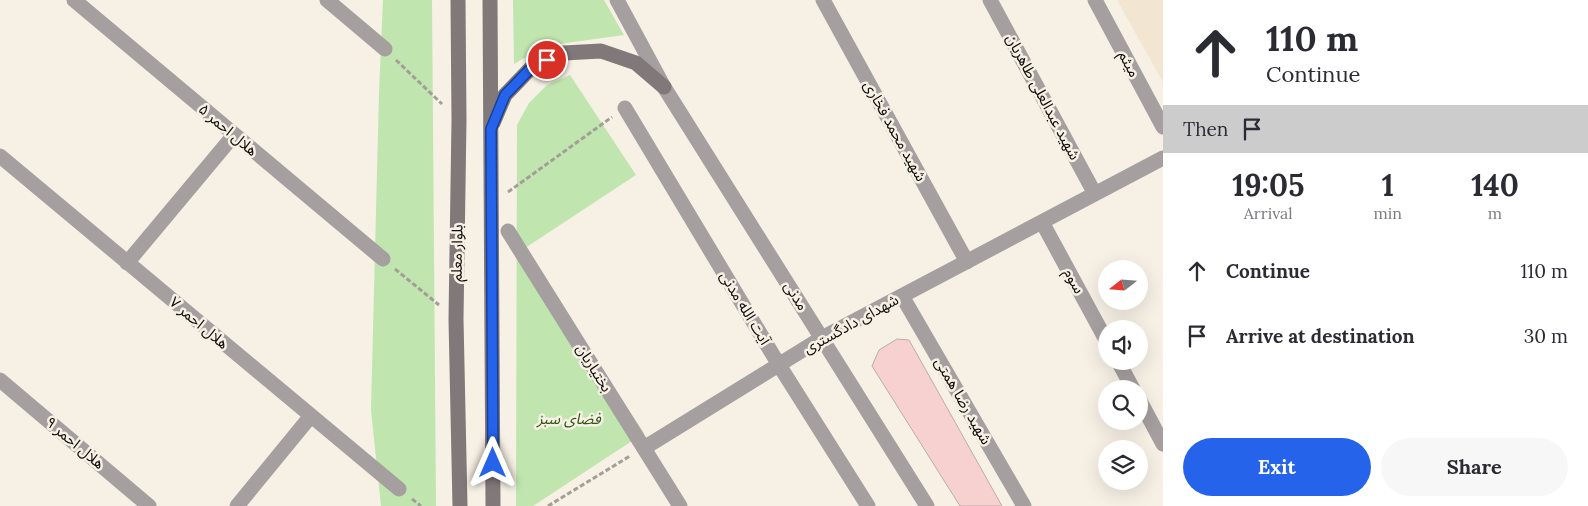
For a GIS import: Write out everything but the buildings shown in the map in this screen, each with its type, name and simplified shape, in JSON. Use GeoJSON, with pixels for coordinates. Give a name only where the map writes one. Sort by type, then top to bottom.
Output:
{"type":"FeatureCollection","features":[{"type":"Feature","properties":{"kind":"main road","name":"بلوار معلم"},"geometry":{"type":"LineString","coordinates":[[458,0],[459,120],[456,318],[460,506]]}},
{"type":"Feature","properties":{"kind":"main road"},"geometry":{"type":"LineString","coordinates":[[490,0],[493,506]]}},
{"type":"Feature","properties":{"kind":"main road"},"geometry":{"type":"LineString","coordinates":[[491,129],[505,95],[524,75],[531,68],[564,53],[601,51],[636,63],[664,87]]}},
{"type":"Feature","properties":{"kind":"street","name":"هلال احمر ۵"},"geometry":{"type":"LineString","coordinates":[[74,0],[383,259]]}},
{"type":"Feature","properties":{"kind":"street"},"geometry":{"type":"LineString","coordinates":[[327,0],[385,49]]}},
{"type":"Feature","properties":{"kind":"street","name":"مدنی"},"geometry":{"type":"LineString","coordinates":[[617,0],[664,87],[927,506]]}},
{"type":"Feature","properties":{"kind":"street","name":"شهید محمد فخاری"},"geometry":{"type":"LineString","coordinates":[[822,0],[967,262]]}},
{"type":"Feature","properties":{"kind":"street","name":"شهید عبدالعلی طاهریان"},"geometry":{"type":"LineString","coordinates":[[990,0],[1095,194]]}},
{"type":"Feature","properties":{"kind":"street","name":"میثم"},"geometry":{"type":"LineString","coordinates":[[1095,0],[1163,127]]}},
{"type":"Feature","properties":{"kind":"street","name":"آیت الله مدنی"},"geometry":{"type":"LineString","coordinates":[[625,108],[779,365],[868,506]]}},
{"type":"Feature","properties":{"kind":"street"},"geometry":{"type":"LineString","coordinates":[[127,263],[234,135]]}},
{"type":"Feature","properties":{"kind":"street","name":"هلال احمر ۷"},"geometry":{"type":"LineString","coordinates":[[0,156],[398,489]]}},
{"type":"Feature","properties":{"kind":"street","name":"شهدای دادگستری"},"geometry":{"type":"LineString","coordinates":[[644,448],[822,338],[1163,158]]}},
{"type":"Feature","properties":{"kind":"street","name":"سوم"},"geometry":{"type":"LineString","coordinates":[[1042,222],[1098,325]]}},
{"type":"Feature","properties":{"kind":"street","name":"بختیاریان"},"geometry":{"type":"LineString","coordinates":[[508,231],[680,506]]}},
{"type":"Feature","properties":{"kind":"street","name":"شهید رضا همتی"},"geometry":{"type":"LineString","coordinates":[[902,296],[1024,506]]}},
{"type":"Feature","properties":{"kind":"street","name":"هلال احمر ۹"},"geometry":{"type":"LineString","coordinates":[[0,380],[149,506]]}},
{"type":"Feature","properties":{"kind":"street"},"geometry":{"type":"LineString","coordinates":[[1148,416],[1163,444]]}},
{"type":"Feature","properties":{"kind":"street"},"geometry":{"type":"LineString","coordinates":[[237,506],[310,417]]}},
{"type":"Feature","properties":{"kind":"path"},"geometry":{"type":"LineString","coordinates":[[385,49],[459,120]]}},
{"type":"Feature","properties":{"kind":"path"},"geometry":{"type":"LineString","coordinates":[[491,204],[625,108]]}},
{"type":"Feature","properties":{"kind":"path"},"geometry":{"type":"LineString","coordinates":[[383,259],[456,318]]}},
{"type":"Feature","properties":{"kind":"path"},"geometry":{"type":"LineString","coordinates":[[548,506],[644,448]]}},
{"type":"Feature","properties":{"kind":"shaded area"},"geometry":{"type":"Polygon","coordinates":[[[1117,0],[1163,0],[1163,82],[1117,0]]]}},
{"type":"Feature","properties":{"kind":"green space"},"geometry":{"type":"Polygon","coordinates":[[[383,0],[432,0],[436,506],[381,506],[371,410],[383,0]]]}},
{"type":"Feature","properties":{"kind":"green space"},"geometry":{"type":"Polygon","coordinates":[[[513,0],[604,0],[624,35],[545,46],[514,64],[513,0]]]}},
{"type":"Feature","properties":{"kind":"green space","name":"فضای سبز"},"geometry":{"type":"Polygon","coordinates":[[[570,75],[636,175],[522,250],[644,433],[533,506],[516,506],[517,125],[529,103],[547,85],[570,75]]]}},
{"type":"Feature","properties":{"kind":"route"},"geometry":{"type":"LineString","coordinates":[[493,463],[491,129],[505,95],[531,68],[547,60]]}}]}
